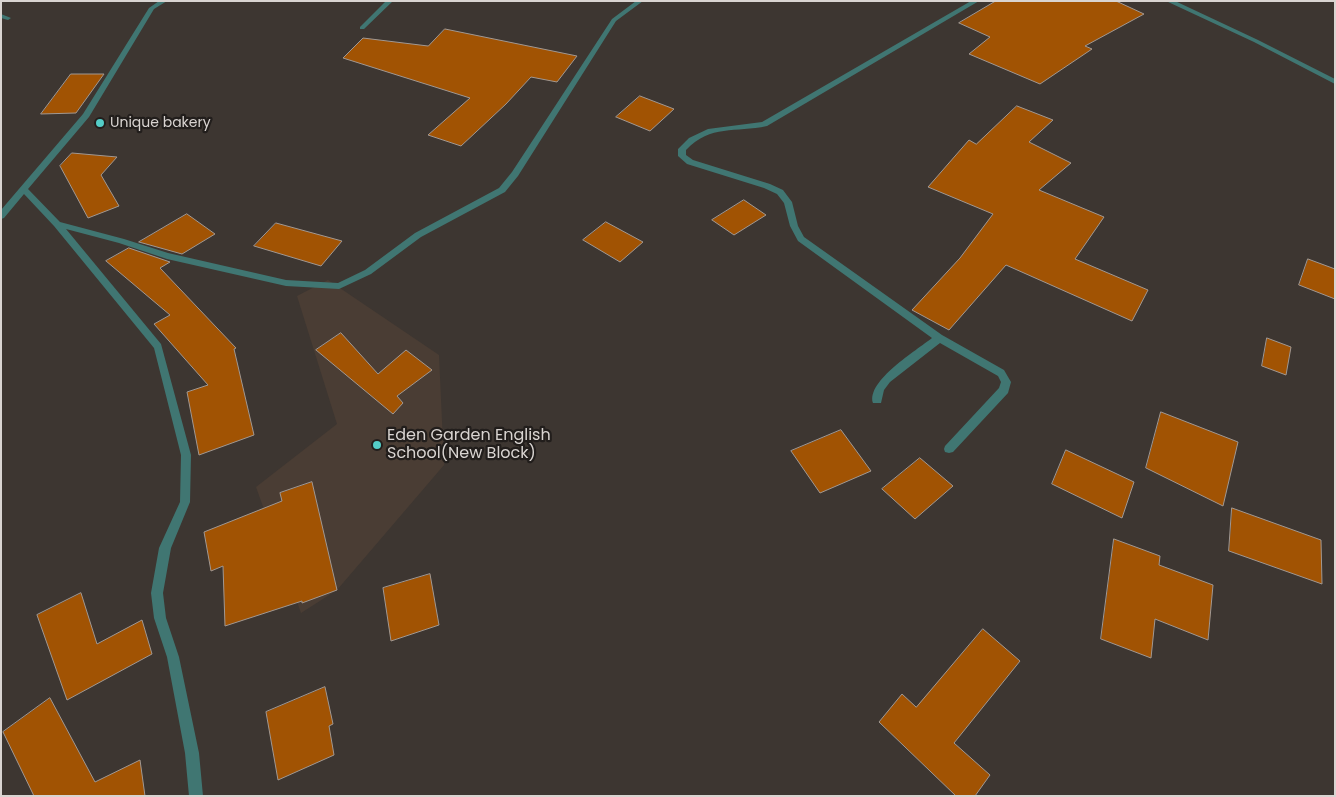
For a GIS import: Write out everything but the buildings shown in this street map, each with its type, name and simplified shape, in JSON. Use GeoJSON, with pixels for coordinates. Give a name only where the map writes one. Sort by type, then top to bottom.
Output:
{"type":"FeatureCollection","features":[{"type":"Feature","properties":{"kind":"street"},"geometry":{"type":"LineString","coordinates":[[1,216],[25,190],[86,115],[152,8],[164,1]]}},
{"type":"Feature","properties":{"kind":"street"},"geometry":{"type":"LineString","coordinates":[[362,28],[390,1]]}},
{"type":"Feature","properties":{"kind":"street"},"geometry":{"type":"LineString","coordinates":[[57,224],[121,241],[167,256],[286,283],[339,286],[368,272],[418,235],[502,190],[516,174],[614,20],[640,1]]}},
{"type":"Feature","properties":{"kind":"street"},"geometry":{"type":"LineString","coordinates":[[949,449],[1004,390],[1006,382],[1001,373],[939,338],[801,239],[794,226],[788,202],[780,192],[767,186],[690,162],[682,156],[682,149],[690,140],[708,130],[749,128],[764,124],[976,1]]}},
{"type":"Feature","properties":{"kind":"street"},"geometry":{"type":"LineString","coordinates":[[1169,1],[1256,41],[1335,82]]}},
{"type":"Feature","properties":{"kind":"street"},"geometry":{"type":"LineString","coordinates":[[25,190],[57,224],[158,347],[186,455],[185,502],[165,548],[157,593],[160,618],[173,657],[188,734],[196,796]]}},
{"type":"Feature","properties":{"kind":"street"},"geometry":{"type":"LineString","coordinates":[[877,400],[879,389],[887,379],[939,338]]}},
{"type":"Feature","properties":{"kind":"shaded area","name":"Eden Garden English School(New Block)"},"geometry":{"type":"Polygon","coordinates":[[[328,280],[439,355],[444,465],[337,590],[301,613],[256,487],[337,424],[297,296],[328,280]]]}},
{"type":"Feature","properties":{"kind":"place","name":"Unique bakery"},"geometry":{"type":"Point","coordinates":[100,123]}},
{"type":"Feature","properties":{"kind":"place","name":"Eden Garden English School(New Block)"},"geometry":{"type":"Point","coordinates":[377,445]}}]}
